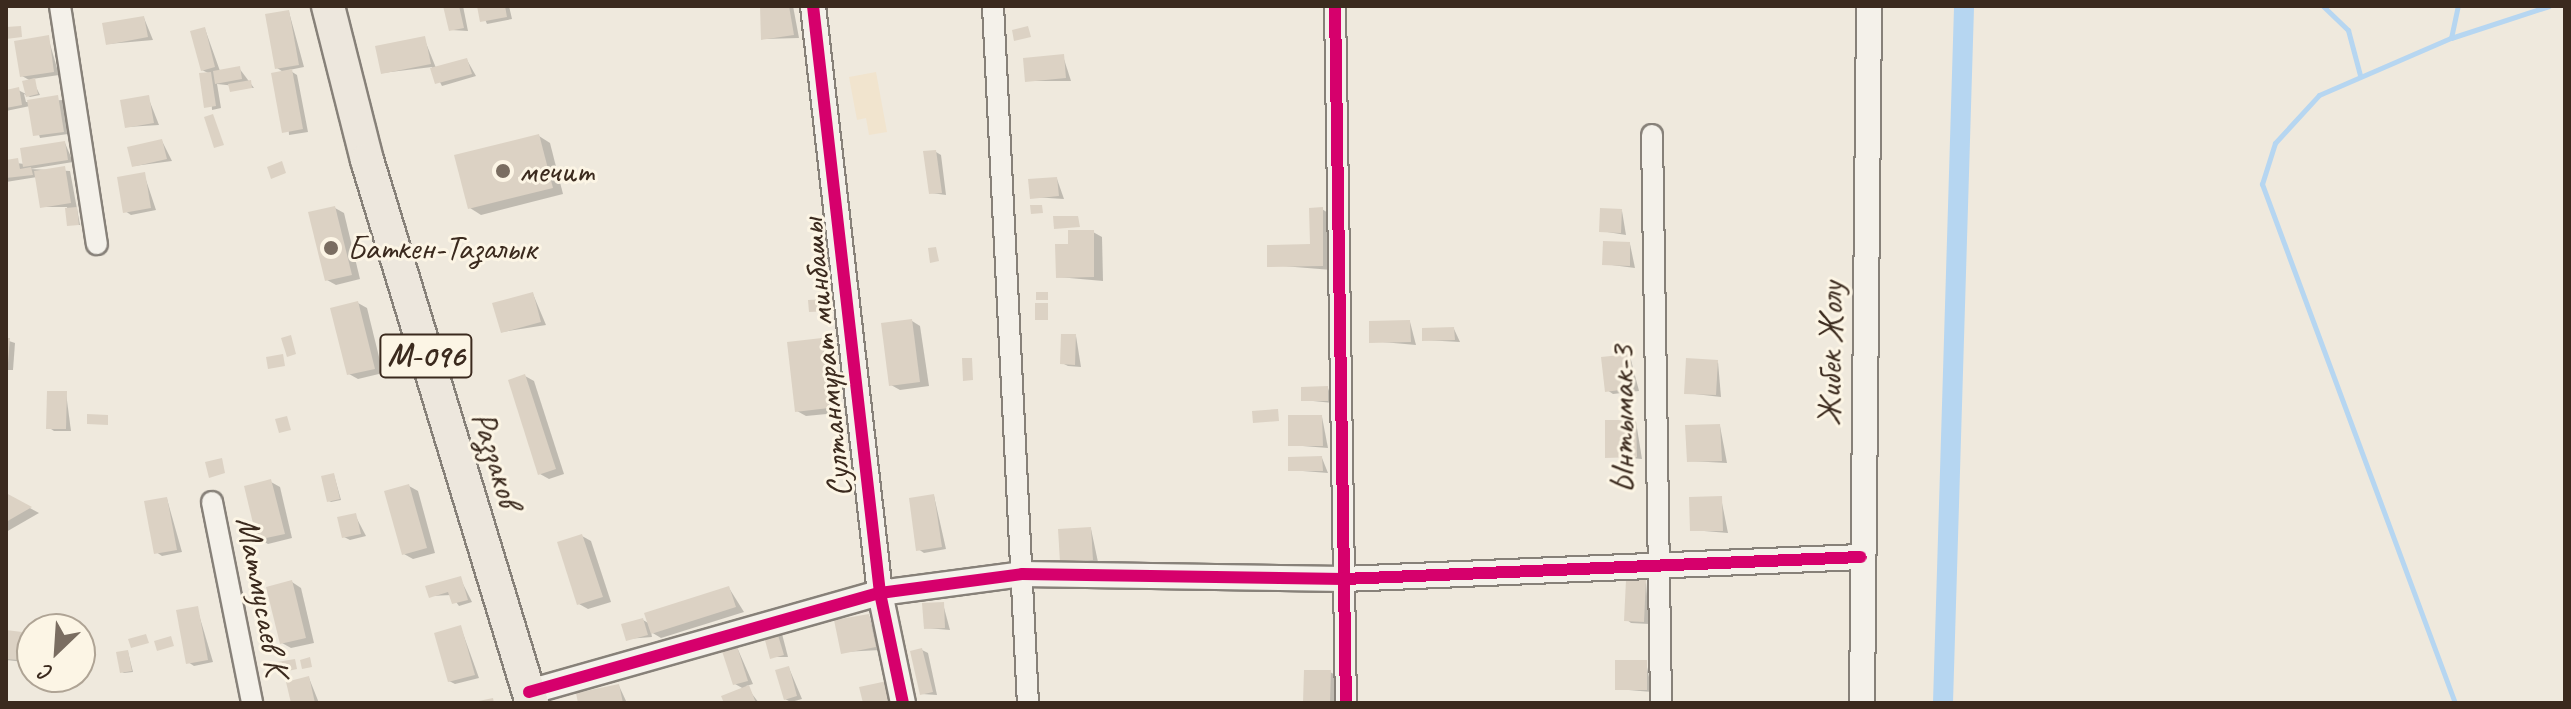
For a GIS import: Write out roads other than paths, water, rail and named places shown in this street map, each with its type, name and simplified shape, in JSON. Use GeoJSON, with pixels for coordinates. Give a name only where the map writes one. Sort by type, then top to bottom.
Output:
{"type":"FeatureCollection","features":[{"type":"Feature","properties":{"kind":"main road","name":"Раззаков"},"geometry":{"type":"LineString","coordinates":[[328,6],[367,160],[530,698]]}},
{"type":"Feature","properties":{"kind":"street"},"geometry":{"type":"LineString","coordinates":[[60,6],[97,244]]}},
{"type":"Feature","properties":{"kind":"street","name":"Султанмурат минбашы"},"geometry":{"type":"LineString","coordinates":[[813,6],[880,593],[903,703]]}},
{"type":"Feature","properties":{"kind":"street"},"geometry":{"type":"LineString","coordinates":[[993,6],[1028,703]]}},
{"type":"Feature","properties":{"kind":"street"},"geometry":{"type":"LineString","coordinates":[[1335,6],[1346,703]]}},
{"type":"Feature","properties":{"kind":"street","name":"Жибек Жолу"},"geometry":{"type":"LineString","coordinates":[[1862,703],[1861,557],[1869,6]]}},
{"type":"Feature","properties":{"kind":"street","name":"Ынтымак-3"},"geometry":{"type":"LineString","coordinates":[[1652,135],[1655,566],[1661,703]]}},
{"type":"Feature","properties":{"kind":"street","name":"Матмусаев К"},"geometry":{"type":"LineString","coordinates":[[212,502],[252,703]]}},
{"type":"Feature","properties":{"kind":"street"},"geometry":{"type":"LineString","coordinates":[[530,698],[880,593],[1022,574],[1344,579],[1861,557]]}},
{"type":"Feature","properties":{"kind":"waterway"},"geometry":{"type":"LineString","coordinates":[[1943,703],[1964,6]]}},
{"type":"Feature","properties":{"kind":"waterway"},"geometry":{"type":"LineString","coordinates":[[2323,6],[2348,30],[2360,75]]}},
{"type":"Feature","properties":{"kind":"waterway"},"geometry":{"type":"LineString","coordinates":[[2451,38],[2458,6]]}},
{"type":"Feature","properties":{"kind":"waterway"},"geometry":{"type":"LineString","coordinates":[[2455,703],[2262,184],[2275,143],[2319,95],[2451,38],[2549,6]]}},
{"type":"Feature","properties":{"kind":"place","name":"мечит"},"geometry":{"type":"Point","coordinates":[503,171]}},
{"type":"Feature","properties":{"kind":"place","name":"Баткен-Тазалык"},"geometry":{"type":"Point","coordinates":[331,248]}}]}
